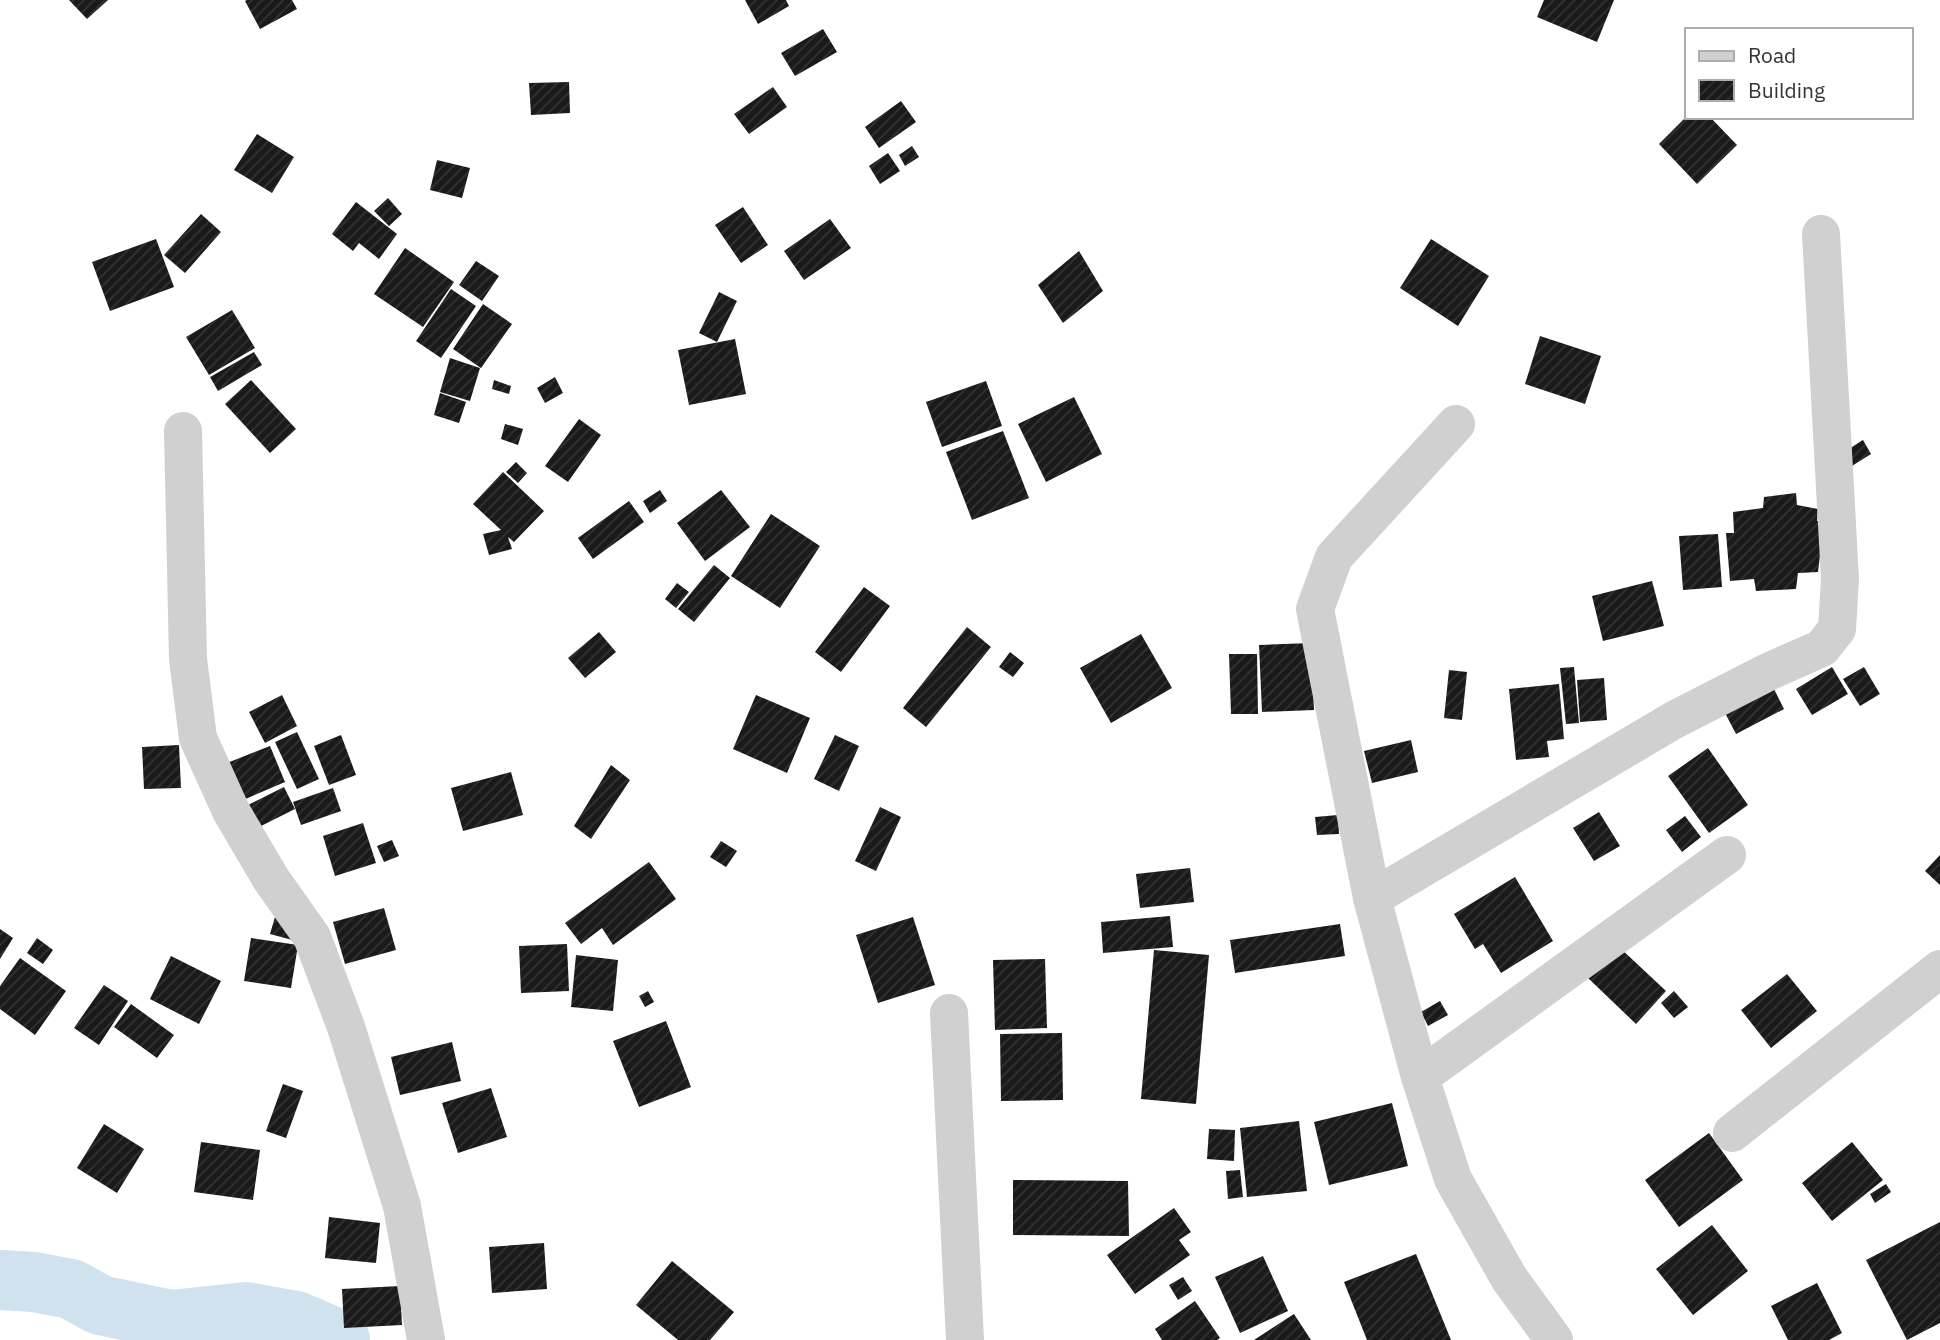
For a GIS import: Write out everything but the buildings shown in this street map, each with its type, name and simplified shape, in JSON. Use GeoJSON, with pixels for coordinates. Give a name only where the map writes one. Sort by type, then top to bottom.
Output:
{"type":"FeatureCollection","features":[{"type":"Feature","properties":{"kind":"street"},"geometry":{"type":"LineString","coordinates":[[1372,898],[1674,720],[1822,648],[1837,629],[1840,579],[1821,234]]}},
{"type":"Feature","properties":{"kind":"street"},"geometry":{"type":"LineString","coordinates":[[1456,424],[1334,557],[1315,609],[1372,898],[1420,1077],[1453,1179],[1509,1279],[1554,1340]]}},
{"type":"Feature","properties":{"kind":"street"},"geometry":{"type":"LineString","coordinates":[[183,431],[188,659],[198,738],[231,811],[271,879],[312,937],[336,1001],[402,1206],[426,1340]]}},
{"type":"Feature","properties":{"kind":"street"},"geometry":{"type":"LineString","coordinates":[[1420,1077],[1727,855]]}},
{"type":"Feature","properties":{"kind":"street"},"geometry":{"type":"LineString","coordinates":[[1732,1133],[1940,968]]}},
{"type":"Feature","properties":{"kind":"street"},"geometry":{"type":"LineString","coordinates":[[949,1013],[965,1340]]}},
{"type":"Feature","properties":{"kind":"waterway"},"geometry":{"type":"LineString","coordinates":[[0,1280],[34,1282],[71,1289],[100,1305],[171,1320],[246,1312],[296,1321],[340,1340]]}}]}
